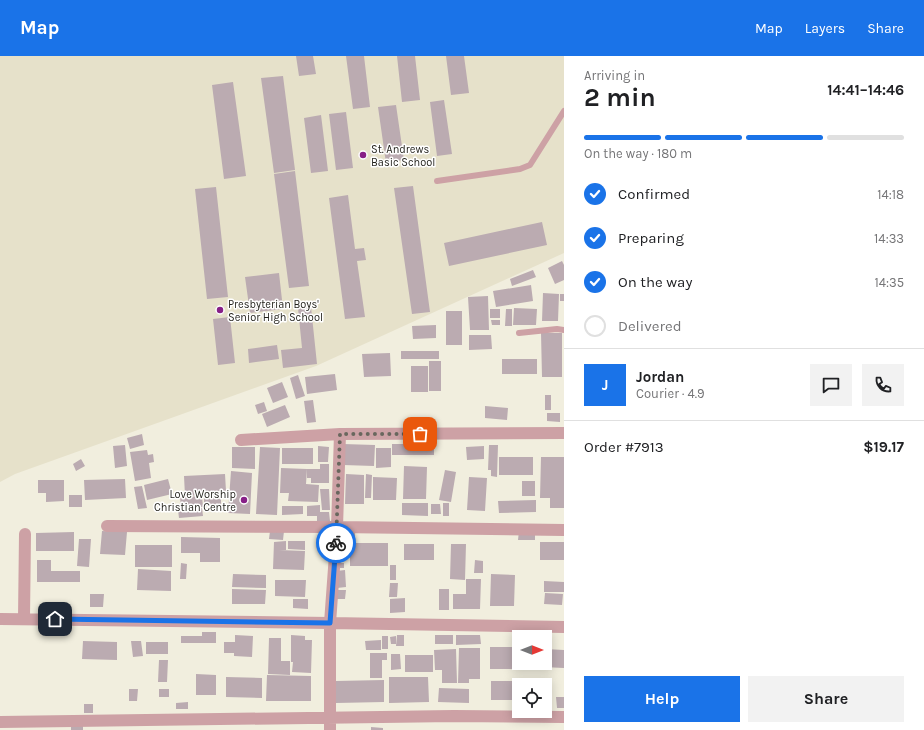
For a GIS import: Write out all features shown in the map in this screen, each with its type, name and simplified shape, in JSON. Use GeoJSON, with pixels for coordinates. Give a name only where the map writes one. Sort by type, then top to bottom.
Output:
{"type":"FeatureCollection","features":[{"type":"Feature","properties":{"kind":"street"},"geometry":{"type":"LineString","coordinates":[[241,440],[340,434],[564,433]]}},
{"type":"Feature","properties":{"kind":"street"},"geometry":{"type":"LineString","coordinates":[[330,730],[330,623],[337,527],[340,434]]}},
{"type":"Feature","properties":{"kind":"street"},"geometry":{"type":"LineString","coordinates":[[107,526],[564,530]]}},
{"type":"Feature","properties":{"kind":"street"},"geometry":{"type":"LineString","coordinates":[[24,618],[25,534]]}},
{"type":"Feature","properties":{"kind":"street"},"geometry":{"type":"LineString","coordinates":[[0,619],[24,618],[564,627]]}},
{"type":"Feature","properties":{"kind":"street"},"geometry":{"type":"LineString","coordinates":[[0,722],[330,717],[564,717]]}},
{"type":"Feature","properties":{"kind":"lane"},"geometry":{"type":"LineString","coordinates":[[437,181],[520,169],[530,165],[564,111]]}},
{"type":"Feature","properties":{"kind":"lane"},"geometry":{"type":"LineString","coordinates":[[519,333],[557,329],[564,330]]}},
{"type":"Feature","properties":{"kind":"shaded area","name":"Presbyterian Boys' Senior High School"},"geometry":{"type":"Polygon","coordinates":[[[0,56],[564,56],[564,253],[316,366],[15,474],[0,482],[0,56]]]}},
{"type":"Feature","properties":{"kind":"building"},"geometry":{"type":"Polygon","coordinates":[[[296,56],[313,56],[316,74],[299,76],[296,56]]]}},
{"type":"Feature","properties":{"kind":"building"},"geometry":{"type":"Polygon","coordinates":[[[346,56],[364,56],[370,107],[353,109],[346,56]]]}},
{"type":"Feature","properties":{"kind":"building"},"geometry":{"type":"Polygon","coordinates":[[[397,56],[415,56],[420,100],[402,102],[397,56]]]}},
{"type":"Feature","properties":{"kind":"building"},"geometry":{"type":"Polygon","coordinates":[[[446,56],[464,56],[469,93],[451,95],[446,56]]]}},
{"type":"Feature","properties":{"kind":"building"},"geometry":{"type":"Polygon","coordinates":[[[283,76],[295,170],[274,173],[261,78],[283,76]]]}},
{"type":"Feature","properties":{"kind":"building"},"geometry":{"type":"Polygon","coordinates":[[[233,82],[246,176],[224,179],[212,85],[233,82]]]}},
{"type":"Feature","properties":{"kind":"building"},"geometry":{"type":"Polygon","coordinates":[[[444,100],[452,154],[437,156],[430,102],[444,100]]]}},
{"type":"Feature","properties":{"kind":"building"},"geometry":{"type":"Polygon","coordinates":[[[396,105],[404,160],[386,163],[378,107],[396,105]]]}},
{"type":"Feature","properties":{"kind":"building"},"geometry":{"type":"Polygon","coordinates":[[[346,112],[353,168],[336,170],[329,114],[346,112]]]}},
{"type":"Feature","properties":{"kind":"building"},"geometry":{"type":"Polygon","coordinates":[[[321,115],[328,171],[311,173],[304,118],[321,115]]]}},
{"type":"Feature","properties":{"kind":"building"},"geometry":{"type":"Polygon","coordinates":[[[295,171],[309,286],[289,288],[274,174],[295,171]]]}},
{"type":"Feature","properties":{"kind":"building"},"geometry":{"type":"Polygon","coordinates":[[[413,186],[430,312],[412,314],[394,188],[413,186]]]}},
{"type":"Feature","properties":{"kind":"building"},"geometry":{"type":"Polygon","coordinates":[[[216,187],[228,297],[207,299],[195,189],[216,187]]]}},
{"type":"Feature","properties":{"kind":"building"},"geometry":{"type":"Polygon","coordinates":[[[348,195],[355,249],[364,248],[366,260],[357,261],[365,317],[345,319],[329,198],[348,195]]]}},
{"type":"Feature","properties":{"kind":"building"},"geometry":{"type":"Polygon","coordinates":[[[542,222],[547,245],[449,266],[444,243],[542,222]]]}},
{"type":"Feature","properties":{"kind":"building"},"geometry":{"type":"Polygon","coordinates":[[[562,261],[564,265],[564,280],[555,284],[548,268],[562,261]]]}},
{"type":"Feature","properties":{"kind":"building"},"geometry":{"type":"Polygon","coordinates":[[[533,270],[536,277],[512,286],[510,279],[533,270]]]}},
{"type":"Feature","properties":{"kind":"building"},"geometry":{"type":"Polygon","coordinates":[[[279,273],[283,309],[250,313],[245,277],[279,273]]]}},
{"type":"Feature","properties":{"kind":"building"},"geometry":{"type":"Polygon","coordinates":[[[531,285],[533,301],[496,307],[493,291],[531,285]]]}},
{"type":"Feature","properties":{"kind":"building"},"geometry":{"type":"Polygon","coordinates":[[[543,293],[559,294],[558,321],[542,321],[543,293]]]}},
{"type":"Feature","properties":{"kind":"building"},"geometry":{"type":"Polygon","coordinates":[[[560,294],[564,294],[564,301],[560,301],[560,294]]]}},
{"type":"Feature","properties":{"kind":"building"},"geometry":{"type":"Polygon","coordinates":[[[488,296],[489,330],[470,330],[468,297],[488,296]]]}},
{"type":"Feature","properties":{"kind":"building"},"geometry":{"type":"Polygon","coordinates":[[[311,307],[317,364],[283,368],[281,350],[302,348],[298,308],[311,307]]]}},
{"type":"Feature","properties":{"kind":"building"},"geometry":{"type":"Polygon","coordinates":[[[514,308],[537,309],[536,325],[513,325],[514,308]]]}},
{"type":"Feature","properties":{"kind":"building"},"geometry":{"type":"Polygon","coordinates":[[[490,309],[500,309],[500,318],[490,318],[490,309]]]}},
{"type":"Feature","properties":{"kind":"building"},"geometry":{"type":"Polygon","coordinates":[[[506,309],[512,309],[512,326],[505,326],[506,309]]]}},
{"type":"Feature","properties":{"kind":"building"},"geometry":{"type":"Polygon","coordinates":[[[446,311],[462,311],[462,345],[446,345],[446,311]]]}},
{"type":"Feature","properties":{"kind":"building"},"geometry":{"type":"Polygon","coordinates":[[[230,317],[235,363],[218,365],[213,319],[230,317]]]}},
{"type":"Feature","properties":{"kind":"building"},"geometry":{"type":"Polygon","coordinates":[[[491,320],[500,320],[500,325],[492,325],[491,320]]]}},
{"type":"Feature","properties":{"kind":"building"},"geometry":{"type":"Polygon","coordinates":[[[436,325],[436,338],[413,339],[412,326],[436,325]]]}},
{"type":"Feature","properties":{"kind":"building"},"geometry":{"type":"Polygon","coordinates":[[[541,333],[562,333],[562,377],[542,377],[541,333]]]}},
{"type":"Feature","properties":{"kind":"building"},"geometry":{"type":"Polygon","coordinates":[[[469,335],[491,335],[492,349],[469,350],[469,335]]]}},
{"type":"Feature","properties":{"kind":"building"},"geometry":{"type":"Polygon","coordinates":[[[277,345],[279,359],[249,363],[248,349],[277,345]]]}},
{"type":"Feature","properties":{"kind":"building"},"geometry":{"type":"Polygon","coordinates":[[[401,351],[439,351],[439,359],[401,359],[401,351]]]}},
{"type":"Feature","properties":{"kind":"building"},"geometry":{"type":"Polygon","coordinates":[[[390,353],[391,376],[364,377],[362,354],[390,353]]]}},
{"type":"Feature","properties":{"kind":"building"},"geometry":{"type":"Polygon","coordinates":[[[502,359],[537,359],[537,374],[502,374],[502,359]]]}},
{"type":"Feature","properties":{"kind":"building"},"geometry":{"type":"Polygon","coordinates":[[[429,361],[441,361],[441,391],[429,391],[429,361]]]}},
{"type":"Feature","properties":{"kind":"building"},"geometry":{"type":"Polygon","coordinates":[[[411,366],[428,366],[428,392],[411,392],[411,366]]]}},
{"type":"Feature","properties":{"kind":"building"},"geometry":{"type":"Polygon","coordinates":[[[335,374],[337,390],[307,394],[305,377],[335,374]]]}},
{"type":"Feature","properties":{"kind":"building"},"geometry":{"type":"Polygon","coordinates":[[[298,375],[305,396],[296,399],[290,378],[298,375]]]}},
{"type":"Feature","properties":{"kind":"building"},"geometry":{"type":"Polygon","coordinates":[[[282,382],[288,397],[273,403],[267,388],[282,382]]]}},
{"type":"Feature","properties":{"kind":"building"},"geometry":{"type":"Polygon","coordinates":[[[545,395],[551,395],[551,410],[545,410],[545,395]]]}},
{"type":"Feature","properties":{"kind":"building"},"geometry":{"type":"Polygon","coordinates":[[[313,400],[316,422],[307,423],[304,401],[313,400]]]}},
{"type":"Feature","properties":{"kind":"building"},"geometry":{"type":"Polygon","coordinates":[[[264,402],[267,411],[258,414],[255,405],[264,402]]]}},
{"type":"Feature","properties":{"kind":"building"},"geometry":{"type":"Polygon","coordinates":[[[285,405],[290,417],[267,427],[262,414],[285,405]]]}},
{"type":"Feature","properties":{"kind":"building"},"geometry":{"type":"Polygon","coordinates":[[[485,406],[508,408],[507,420],[485,418],[485,406]]]}},
{"type":"Feature","properties":{"kind":"building"},"geometry":{"type":"Polygon","coordinates":[[[547,413],[560,413],[560,422],[547,421],[547,413]]]}},
{"type":"Feature","properties":{"kind":"building"},"geometry":{"type":"Polygon","coordinates":[[[142,434],[144,445],[130,449],[127,438],[142,434]]]}},
{"type":"Feature","properties":{"kind":"building"},"geometry":{"type":"Polygon","coordinates":[[[414,435],[414,442],[406,442],[406,436],[414,435]]]}},
{"type":"Feature","properties":{"kind":"building"},"geometry":{"type":"Polygon","coordinates":[[[416,435],[424,435],[424,442],[416,442],[416,435]]]}},
{"type":"Feature","properties":{"kind":"building"},"geometry":{"type":"Polygon","coordinates":[[[343,444],[375,445],[374,466],[343,465],[343,444]]]}},
{"type":"Feature","properties":{"kind":"building"},"geometry":{"type":"Polygon","coordinates":[[[392,444],[434,444],[434,455],[392,455],[392,444]]]}},
{"type":"Feature","properties":{"kind":"building"},"geometry":{"type":"Polygon","coordinates":[[[125,445],[127,466],[115,468],[113,446],[125,445]]]}},
{"type":"Feature","properties":{"kind":"building"},"geometry":{"type":"Polygon","coordinates":[[[489,445],[498,445],[497,477],[491,476],[491,470],[488,470],[489,445]]]}},
{"type":"Feature","properties":{"kind":"building"},"geometry":{"type":"Polygon","coordinates":[[[318,446],[329,447],[328,462],[318,462],[318,446]]]}},
{"type":"Feature","properties":{"kind":"building"},"geometry":{"type":"Polygon","coordinates":[[[484,446],[484,459],[467,460],[466,447],[484,446]]]}},
{"type":"Feature","properties":{"kind":"building"},"geometry":{"type":"Polygon","coordinates":[[[232,447],[255,447],[255,469],[232,468],[232,447]]]}},
{"type":"Feature","properties":{"kind":"building"},"geometry":{"type":"Polygon","coordinates":[[[260,447],[280,448],[277,515],[256,514],[260,447]]]}},
{"type":"Feature","properties":{"kind":"building"},"geometry":{"type":"Polygon","coordinates":[[[282,448],[313,448],[313,464],[282,464],[282,448]]]}},
{"type":"Feature","properties":{"kind":"building"},"geometry":{"type":"Polygon","coordinates":[[[376,448],[391,448],[391,467],[376,468],[376,448]]]}},
{"type":"Feature","properties":{"kind":"building"},"geometry":{"type":"Polygon","coordinates":[[[147,450],[148,455],[153,454],[154,462],[149,463],[151,478],[135,481],[130,452],[147,450]]]}},
{"type":"Feature","properties":{"kind":"building"},"geometry":{"type":"Polygon","coordinates":[[[499,457],[533,457],[533,475],[499,475],[499,457]]]}},
{"type":"Feature","properties":{"kind":"building"},"geometry":{"type":"Polygon","coordinates":[[[541,457],[564,457],[564,508],[550,508],[550,498],[540,498],[541,457]]]}},
{"type":"Feature","properties":{"kind":"building"},"geometry":{"type":"Polygon","coordinates":[[[81,459],[85,466],[76,471],[73,464],[81,459]]]}},
{"type":"Feature","properties":{"kind":"building"},"geometry":{"type":"Polygon","coordinates":[[[320,464],[329,464],[329,483],[320,483],[320,464]]]}},
{"type":"Feature","properties":{"kind":"building"},"geometry":{"type":"Polygon","coordinates":[[[404,466],[427,467],[426,499],[403,499],[404,466]]]}},
{"type":"Feature","properties":{"kind":"building"},"geometry":{"type":"Polygon","coordinates":[[[281,468],[307,469],[306,484],[319,485],[318,502],[288,501],[289,493],[280,493],[281,468]]]}},
{"type":"Feature","properties":{"kind":"building"},"geometry":{"type":"Polygon","coordinates":[[[307,469],[320,469],[320,483],[311,483],[311,478],[307,478],[307,469]]]}},
{"type":"Feature","properties":{"kind":"building"},"geometry":{"type":"Polygon","coordinates":[[[445,470],[456,472],[451,502],[439,500],[445,470]]]}},
{"type":"Feature","properties":{"kind":"building"},"geometry":{"type":"Polygon","coordinates":[[[231,471],[252,473],[250,514],[228,513],[231,471]]]}},
{"type":"Feature","properties":{"kind":"building"},"geometry":{"type":"Polygon","coordinates":[[[225,474],[226,491],[210,491],[210,495],[185,496],[184,476],[225,474]]]}},
{"type":"Feature","properties":{"kind":"building"},"geometry":{"type":"Polygon","coordinates":[[[346,474],[364,475],[364,504],[345,504],[346,474]]]}},
{"type":"Feature","properties":{"kind":"building"},"geometry":{"type":"Polygon","coordinates":[[[366,474],[372,475],[371,498],[365,498],[366,474]]]}},
{"type":"Feature","properties":{"kind":"building"},"geometry":{"type":"Polygon","coordinates":[[[373,477],[397,478],[396,500],[373,500],[373,477]]]}},
{"type":"Feature","properties":{"kind":"building"},"geometry":{"type":"Polygon","coordinates":[[[469,477],[487,478],[485,511],[467,510],[469,477]]]}},
{"type":"Feature","properties":{"kind":"building"},"geometry":{"type":"Polygon","coordinates":[[[125,479],[126,498],[85,500],[84,480],[125,479]]]}},
{"type":"Feature","properties":{"kind":"building"},"geometry":{"type":"Polygon","coordinates":[[[168,479],[172,494],[147,500],[144,485],[168,479]]]}},
{"type":"Feature","properties":{"kind":"building"},"geometry":{"type":"Polygon","coordinates":[[[38,480],[64,480],[64,501],[46,502],[46,493],[38,493],[38,480]]]}},
{"type":"Feature","properties":{"kind":"building"},"geometry":{"type":"Polygon","coordinates":[[[522,481],[535,481],[535,496],[522,496],[522,481]]]}},
{"type":"Feature","properties":{"kind":"building"},"geometry":{"type":"Polygon","coordinates":[[[142,486],[147,508],[138,509],[134,487],[142,486]]]}},
{"type":"Feature","properties":{"kind":"building"},"geometry":{"type":"Polygon","coordinates":[[[320,489],[329,489],[330,510],[322,510],[320,489]]]}},
{"type":"Feature","properties":{"kind":"building"},"geometry":{"type":"Polygon","coordinates":[[[221,492],[221,505],[204,506],[204,496],[212,496],[211,493],[221,492]]]}},
{"type":"Feature","properties":{"kind":"building"},"geometry":{"type":"Polygon","coordinates":[[[69,495],[82,495],[82,507],[69,507],[69,495]]]}},
{"type":"Feature","properties":{"kind":"building"},"geometry":{"type":"Polygon","coordinates":[[[202,496],[203,507],[181,508],[180,497],[202,496]]]}},
{"type":"Feature","properties":{"kind":"building"},"geometry":{"type":"Polygon","coordinates":[[[536,500],[536,512],[499,513],[498,501],[536,500]]]}},
{"type":"Feature","properties":{"kind":"building"},"geometry":{"type":"Polygon","coordinates":[[[402,503],[428,503],[428,516],[402,515],[402,503]]]}},
{"type":"Feature","properties":{"kind":"building"},"geometry":{"type":"Polygon","coordinates":[[[443,503],[449,503],[449,516],[443,516],[443,503]]]}},
{"type":"Feature","properties":{"kind":"building"},"geometry":{"type":"Polygon","coordinates":[[[431,504],[440,504],[441,514],[431,514],[431,504]]]}},
{"type":"Feature","properties":{"kind":"building"},"geometry":{"type":"Polygon","coordinates":[[[320,505],[320,512],[329,512],[330,521],[317,522],[317,516],[307,516],[307,506],[320,505]]]}},
{"type":"Feature","properties":{"kind":"building"},"geometry":{"type":"Polygon","coordinates":[[[282,506],[303,506],[303,514],[282,515],[282,506]]]}},
{"type":"Feature","properties":{"kind":"building"},"geometry":{"type":"Polygon","coordinates":[[[202,508],[203,516],[179,518],[178,510],[202,508]]]}},
{"type":"Feature","properties":{"kind":"building"},"geometry":{"type":"Polygon","coordinates":[[[102,531],[127,532],[125,555],[100,554],[102,531]]]}},
{"type":"Feature","properties":{"kind":"building"},"geometry":{"type":"Polygon","coordinates":[[[270,531],[284,531],[283,540],[269,539],[270,531]]]}},
{"type":"Feature","properties":{"kind":"building"},"geometry":{"type":"Polygon","coordinates":[[[342,531],[355,531],[355,537],[342,537],[342,531]]]}},
{"type":"Feature","properties":{"kind":"building"},"geometry":{"type":"Polygon","coordinates":[[[519,531],[535,532],[535,540],[518,540],[519,531]]]}},
{"type":"Feature","properties":{"kind":"building"},"geometry":{"type":"Polygon","coordinates":[[[74,532],[74,551],[36,551],[36,533],[74,532]]]}},
{"type":"Feature","properties":{"kind":"building"},"geometry":{"type":"Polygon","coordinates":[[[181,537],[220,538],[220,562],[200,562],[200,553],[181,553],[181,537]]]}},
{"type":"Feature","properties":{"kind":"building"},"geometry":{"type":"Polygon","coordinates":[[[79,539],[91,539],[89,567],[77,566],[79,539]]]}},
{"type":"Feature","properties":{"kind":"building"},"geometry":{"type":"Polygon","coordinates":[[[286,541],[286,550],[279,550],[305,551],[304,570],[273,569],[274,542],[286,541]]]}},
{"type":"Feature","properties":{"kind":"building"},"geometry":{"type":"Polygon","coordinates":[[[288,541],[305,541],[305,550],[288,549],[288,541]]]}},
{"type":"Feature","properties":{"kind":"building"},"geometry":{"type":"Polygon","coordinates":[[[540,542],[564,542],[564,560],[540,560],[540,542]]]}},
{"type":"Feature","properties":{"kind":"building"},"geometry":{"type":"Polygon","coordinates":[[[350,543],[388,543],[388,566],[350,566],[350,543]]]}},
{"type":"Feature","properties":{"kind":"building"},"geometry":{"type":"Polygon","coordinates":[[[404,544],[434,544],[434,560],[404,560],[404,544]]]}},
{"type":"Feature","properties":{"kind":"building"},"geometry":{"type":"Polygon","coordinates":[[[451,544],[466,544],[465,580],[450,579],[451,544]]]}},
{"type":"Feature","properties":{"kind":"building"},"geometry":{"type":"Polygon","coordinates":[[[135,545],[172,545],[172,567],[135,567],[135,545]]]}},
{"type":"Feature","properties":{"kind":"building"},"geometry":{"type":"Polygon","coordinates":[[[37,560],[51,560],[51,571],[80,571],[80,582],[37,582],[37,560]]]}},
{"type":"Feature","properties":{"kind":"building"},"geometry":{"type":"Polygon","coordinates":[[[475,560],[483,561],[483,573],[474,573],[475,560]]]}},
{"type":"Feature","properties":{"kind":"building"},"geometry":{"type":"Polygon","coordinates":[[[181,563],[187,564],[186,579],[180,579],[181,563]]]}},
{"type":"Feature","properties":{"kind":"building"},"geometry":{"type":"Polygon","coordinates":[[[334,563],[344,563],[344,568],[335,568],[334,563]]]}},
{"type":"Feature","properties":{"kind":"building"},"geometry":{"type":"Polygon","coordinates":[[[390,565],[396,565],[396,580],[390,580],[390,565]]]}},
{"type":"Feature","properties":{"kind":"building"},"geometry":{"type":"Polygon","coordinates":[[[138,569],[171,571],[171,591],[137,590],[138,569]]]}},
{"type":"Feature","properties":{"kind":"building"},"geometry":{"type":"Polygon","coordinates":[[[345,570],[346,587],[337,588],[336,571],[345,570]]]}},
{"type":"Feature","properties":{"kind":"building"},"geometry":{"type":"Polygon","coordinates":[[[233,574],[266,575],[266,588],[232,587],[233,574]]]}},
{"type":"Feature","properties":{"kind":"building"},"geometry":{"type":"Polygon","coordinates":[[[491,574],[515,575],[514,606],[490,606],[491,574]]]}},
{"type":"Feature","properties":{"kind":"building"},"geometry":{"type":"Polygon","coordinates":[[[466,579],[481,579],[480,609],[453,609],[453,594],[466,594],[466,579]]]}},
{"type":"Feature","properties":{"kind":"building"},"geometry":{"type":"Polygon","coordinates":[[[275,580],[306,580],[305,597],[275,596],[275,580]]]}},
{"type":"Feature","properties":{"kind":"building"},"geometry":{"type":"Polygon","coordinates":[[[544,581],[564,582],[564,592],[544,592],[544,581]]]}},
{"type":"Feature","properties":{"kind":"building"},"geometry":{"type":"Polygon","coordinates":[[[390,583],[398,583],[397,597],[389,597],[390,583]]]}},
{"type":"Feature","properties":{"kind":"building"},"geometry":{"type":"Polygon","coordinates":[[[232,589],[266,590],[265,604],[232,604],[232,589]]]}},
{"type":"Feature","properties":{"kind":"building"},"geometry":{"type":"Polygon","coordinates":[[[439,589],[449,589],[449,610],[439,610],[439,589]]]}},
{"type":"Feature","properties":{"kind":"building"},"geometry":{"type":"Polygon","coordinates":[[[336,590],[346,590],[345,599],[336,599],[336,590]]]}},
{"type":"Feature","properties":{"kind":"building"},"geometry":{"type":"Polygon","coordinates":[[[545,593],[563,594],[562,605],[544,604],[545,593]]]}},
{"type":"Feature","properties":{"kind":"building"},"geometry":{"type":"Polygon","coordinates":[[[90,594],[104,594],[103,607],[90,607],[90,594]]]}},
{"type":"Feature","properties":{"kind":"building"},"geometry":{"type":"Polygon","coordinates":[[[405,598],[405,612],[390,613],[390,599],[405,598]]]}},
{"type":"Feature","properties":{"kind":"building"},"geometry":{"type":"Polygon","coordinates":[[[293,599],[308,599],[308,609],[293,608],[293,599]]]}},
{"type":"Feature","properties":{"kind":"building"},"geometry":{"type":"Polygon","coordinates":[[[202,632],[216,632],[216,643],[181,643],[181,636],[202,636],[202,632]]]}},
{"type":"Feature","properties":{"kind":"building"},"geometry":{"type":"Polygon","coordinates":[[[235,635],[253,636],[252,657],[234,656],[234,653],[224,653],[224,642],[235,642],[235,635]]]}},
{"type":"Feature","properties":{"kind":"building"},"geometry":{"type":"Polygon","coordinates":[[[291,635],[305,636],[305,640],[312,640],[311,673],[292,672],[293,662],[291,662],[291,635]]]}},
{"type":"Feature","properties":{"kind":"building"},"geometry":{"type":"Polygon","coordinates":[[[397,635],[404,635],[404,646],[396,646],[397,635]]]}},
{"type":"Feature","properties":{"kind":"building"},"geometry":{"type":"Polygon","coordinates":[[[435,635],[453,635],[453,644],[435,644],[435,635]]]}},
{"type":"Feature","properties":{"kind":"building"},"geometry":{"type":"Polygon","coordinates":[[[456,635],[480,635],[481,644],[456,645],[456,635]]]}},
{"type":"Feature","properties":{"kind":"building"},"geometry":{"type":"Polygon","coordinates":[[[382,636],[388,636],[388,649],[382,649],[382,636]]]}},
{"type":"Feature","properties":{"kind":"building"},"geometry":{"type":"Polygon","coordinates":[[[396,636],[396,644],[391,644],[390,637],[396,636]]]}},
{"type":"Feature","properties":{"kind":"building"},"geometry":{"type":"Polygon","coordinates":[[[269,638],[281,638],[281,661],[290,661],[290,675],[268,674],[269,638]]]}},
{"type":"Feature","properties":{"kind":"building"},"geometry":{"type":"Polygon","coordinates":[[[381,640],[381,650],[366,650],[365,641],[381,640]]]}},
{"type":"Feature","properties":{"kind":"building"},"geometry":{"type":"Polygon","coordinates":[[[83,641],[117,642],[117,660],[82,659],[83,641]]]}},
{"type":"Feature","properties":{"kind":"building"},"geometry":{"type":"Polygon","coordinates":[[[131,641],[141,641],[143,656],[133,657],[131,641]]]}},
{"type":"Feature","properties":{"kind":"building"},"geometry":{"type":"Polygon","coordinates":[[[146,642],[168,642],[168,654],[146,654],[146,642]]]}},
{"type":"Feature","properties":{"kind":"building"},"geometry":{"type":"Polygon","coordinates":[[[490,647],[512,647],[512,669],[490,669],[490,647]]]}},
{"type":"Feature","properties":{"kind":"building"},"geometry":{"type":"Polygon","coordinates":[[[459,648],[480,648],[480,679],[469,679],[469,683],[458,683],[459,648]]]}},
{"type":"Feature","properties":{"kind":"building"},"geometry":{"type":"Polygon","coordinates":[[[456,649],[457,683],[442,683],[442,670],[435,670],[434,650],[456,649]]]}},
{"type":"Feature","properties":{"kind":"building"},"geometry":{"type":"Polygon","coordinates":[[[552,649],[564,650],[564,668],[552,667],[552,649]]]}},
{"type":"Feature","properties":{"kind":"building"},"geometry":{"type":"Polygon","coordinates":[[[370,653],[387,653],[387,660],[382,660],[382,678],[370,678],[370,653]]]}},
{"type":"Feature","properties":{"kind":"building"},"geometry":{"type":"Polygon","coordinates":[[[391,654],[400,654],[401,669],[391,670],[391,654]]]}},
{"type":"Feature","properties":{"kind":"building"},"geometry":{"type":"Polygon","coordinates":[[[405,655],[433,655],[433,672],[405,672],[405,655]]]}},
{"type":"Feature","properties":{"kind":"building"},"geometry":{"type":"Polygon","coordinates":[[[159,660],[168,660],[167,682],[158,682],[159,660]]]}},
{"type":"Feature","properties":{"kind":"building"},"geometry":{"type":"Polygon","coordinates":[[[196,674],[216,675],[216,695],[196,695],[196,674]]]}},
{"type":"Feature","properties":{"kind":"building"},"geometry":{"type":"Polygon","coordinates":[[[267,675],[311,676],[311,701],[266,701],[267,675]]]}},
{"type":"Feature","properties":{"kind":"building"},"geometry":{"type":"Polygon","coordinates":[[[226,677],[262,678],[262,698],[226,697],[226,677]]]}},
{"type":"Feature","properties":{"kind":"building"},"geometry":{"type":"Polygon","coordinates":[[[389,677],[428,677],[429,702],[389,703],[389,677]]]}},
{"type":"Feature","properties":{"kind":"building"},"geometry":{"type":"Polygon","coordinates":[[[384,680],[384,702],[336,703],[336,681],[384,680]]]}},
{"type":"Feature","properties":{"kind":"building"},"geometry":{"type":"Polygon","coordinates":[[[491,681],[512,681],[512,700],[491,700],[491,681]]]}},
{"type":"Feature","properties":{"kind":"building"},"geometry":{"type":"Polygon","coordinates":[[[439,688],[469,689],[469,703],[438,702],[439,688]]]}},
{"type":"Feature","properties":{"kind":"building"},"geometry":{"type":"Polygon","coordinates":[[[129,689],[138,689],[137,701],[129,701],[129,689]]]}},
{"type":"Feature","properties":{"kind":"building"},"geometry":{"type":"Polygon","coordinates":[[[159,689],[169,689],[169,697],[159,697],[159,689]]]}},
{"type":"Feature","properties":{"kind":"building"},"geometry":{"type":"Polygon","coordinates":[[[556,697],[564,697],[564,708],[557,708],[556,697]]]}},
{"type":"Feature","properties":{"kind":"building"},"geometry":{"type":"Polygon","coordinates":[[[188,702],[188,709],[176,709],[176,703],[188,702]]]}},
{"type":"Feature","properties":{"kind":"building"},"geometry":{"type":"Polygon","coordinates":[[[84,704],[93,704],[93,713],[84,713],[84,704]]]}},
{"type":"Feature","properties":{"kind":"building"},"geometry":{"type":"Polygon","coordinates":[[[71,726],[83,726],[83,730],[71,730],[71,726]]]}},
{"type":"Feature","properties":{"kind":"building"},"geometry":{"type":"Polygon","coordinates":[[[371,727],[383,728],[383,730],[371,730],[371,727]]]}},
{"type":"Feature","properties":{"kind":"way so far"},"geometry":{"type":"LineString","coordinates":[[336,543],[340,434],[420,434]]}},
{"type":"Feature","properties":{"kind":"place","name":"St. Andrews Basic School"},"geometry":{"type":"Point","coordinates":[363,155]}},
{"type":"Feature","properties":{"kind":"place","name":"Presbyterian Boys' Senior High School"},"geometry":{"type":"Point","coordinates":[220,310]}},
{"type":"Feature","properties":{"kind":"place","name":"Love Worship Christian Centre"},"geometry":{"type":"Point","coordinates":[244,500]}},
{"type":"Feature","properties":{"kind":"route"},"geometry":{"type":"LineString","coordinates":[[55,619],[330,623],[336,543]]}}]}
